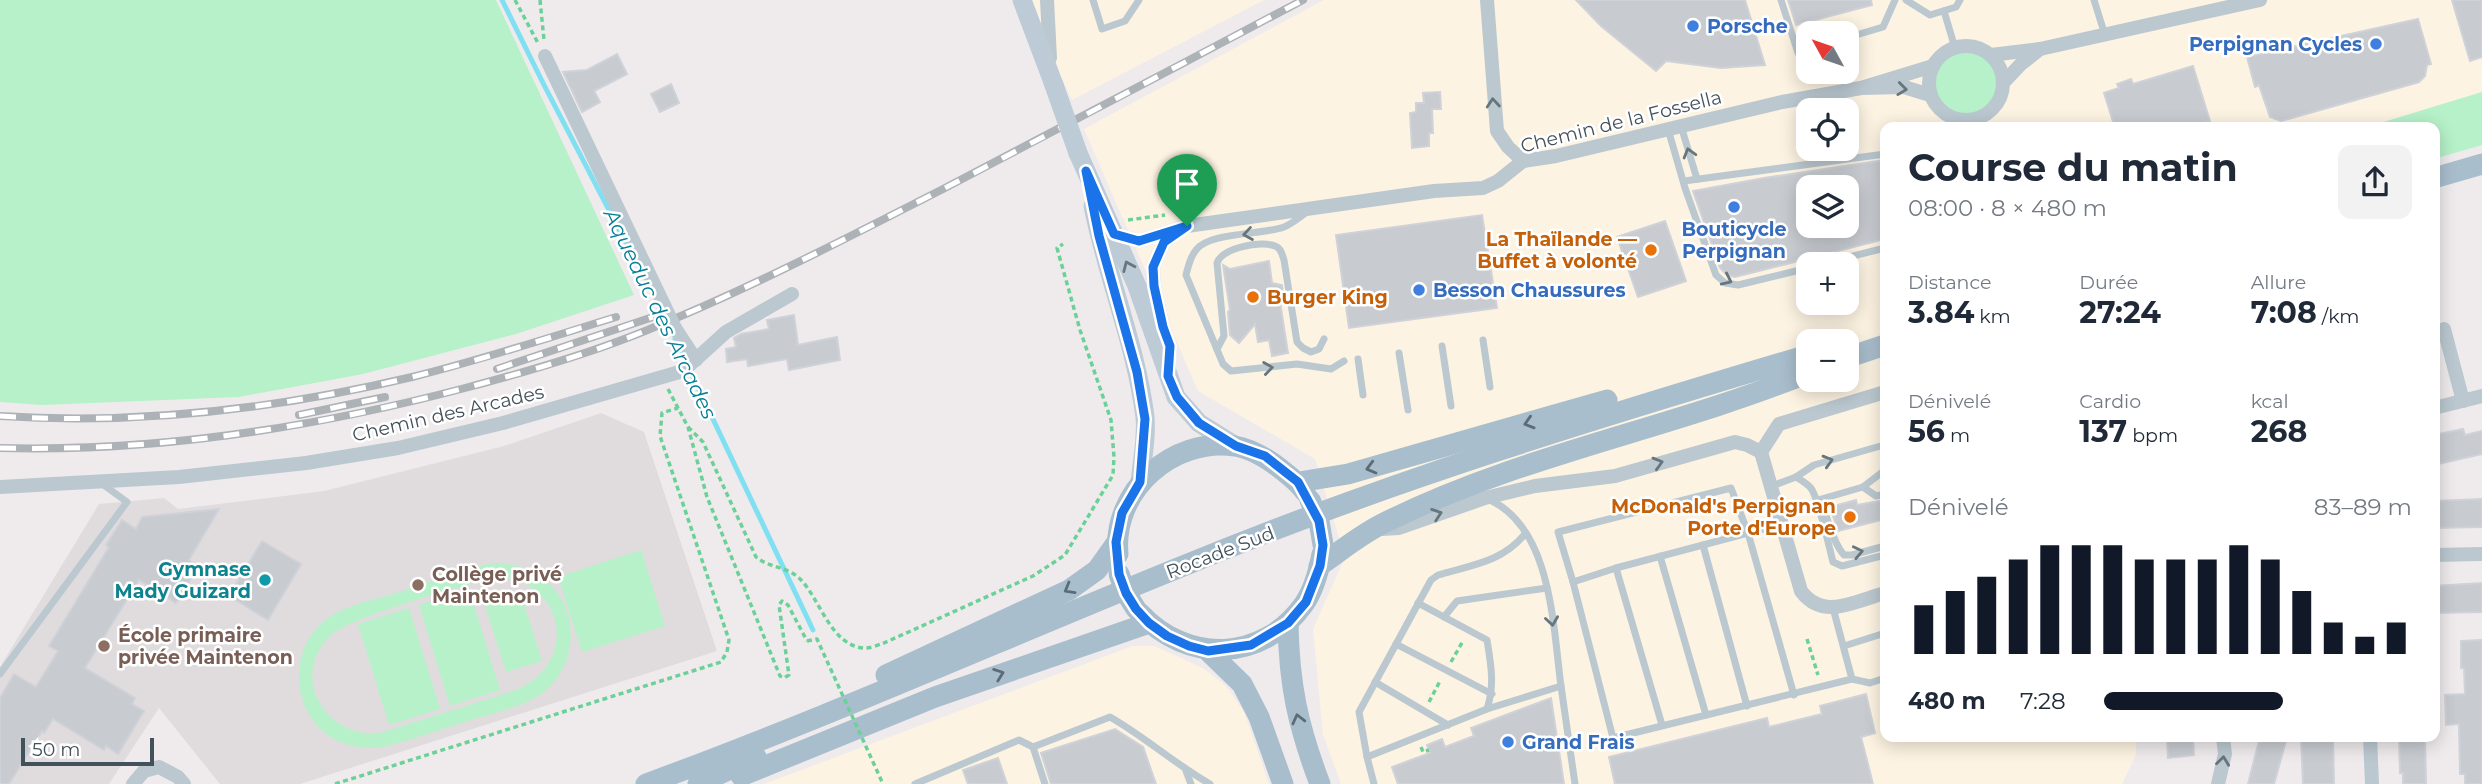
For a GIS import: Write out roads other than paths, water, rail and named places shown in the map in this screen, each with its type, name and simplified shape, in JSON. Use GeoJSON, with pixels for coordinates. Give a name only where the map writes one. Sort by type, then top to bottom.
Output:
{"type":"FeatureCollection","features":[{"type":"Feature","properties":{"kind":"main road"},"geometry":{"type":"LineString","coordinates":[[1022,0],[1051,72],[1082,162],[1137,286],[1177,397],[1199,423],[1236,446],[1265,456],[1304,491],[1319,521],[1323,545],[1320,566],[1306,602],[1288,623],[1251,645],[1208,651],[1167,636],[1142,616],[1126,593],[1119,574],[1116,542],[1122,513],[1140,482],[1148,474],[1182,452],[1208,446],[1236,446]]}},
{"type":"Feature","properties":{"kind":"main road"},"geometry":{"type":"LineString","coordinates":[[1035,0],[1051,72]]}},
{"type":"Feature","properties":{"kind":"main road"},"geometry":{"type":"LineString","coordinates":[[1082,162],[1099,236],[1137,372],[1145,429],[1140,482]]}},
{"type":"Feature","properties":{"kind":"main road"},"geometry":{"type":"LineString","coordinates":[[2440,176],[2482,164]]}},
{"type":"Feature","properties":{"kind":"main road"},"geometry":{"type":"LineString","coordinates":[[1859,345],[1880,334]]}},
{"type":"Feature","properties":{"kind":"main road"},"geometry":{"type":"LineString","coordinates":[[1859,348],[1880,346]]}},
{"type":"Feature","properties":{"kind":"main road"},"geometry":{"type":"LineString","coordinates":[[1304,491],[1348,474],[1574,410],[1771,356],[1796,353]]}},
{"type":"Feature","properties":{"kind":"main road","name":"Rocade Sud"},"geometry":{"type":"LineString","coordinates":[[646,784],[758,743],[1190,563],[1478,457],[1796,356]]}},
{"type":"Feature","properties":{"kind":"main road","name":"Rocade Sud"},"geometry":{"type":"LineString","coordinates":[[698,784],[761,754],[1195,572],[1357,511],[1596,431],[1796,372]]}},
{"type":"Feature","properties":{"kind":"main road"},"geometry":{"type":"LineString","coordinates":[[1320,566],[1372,530],[1461,489],[1757,394],[1796,378]]}},
{"type":"Feature","properties":{"kind":"main road"},"geometry":{"type":"LineString","coordinates":[[636,784],[905,666],[1069,590],[1097,570],[1116,542]]}},
{"type":"Feature","properties":{"kind":"main road"},"geometry":{"type":"LineString","coordinates":[[720,784],[826,737],[996,675],[1142,616]]}},
{"type":"Feature","properties":{"kind":"main road"},"geometry":{"type":"LineString","coordinates":[[1288,623],[1289,675],[1305,745],[1320,784]]}},
{"type":"Feature","properties":{"kind":"main road"},"geometry":{"type":"LineString","coordinates":[[1208,651],[1242,684],[1259,717],[1283,784]]}},
{"type":"Feature","properties":{"kind":"street"},"geometry":{"type":"LineString","coordinates":[[1047,0],[1051,72]]}},
{"type":"Feature","properties":{"kind":"street"},"geometry":{"type":"LineString","coordinates":[[1487,0],[1497,131],[1508,147],[1523,161]]}},
{"type":"Feature","properties":{"kind":"street"},"geometry":{"type":"LineString","coordinates":[[1961,122],[1941,111],[1930,95],[1929,75],[1933,66],[1940,57],[1955,48],[1970,46],[1991,55],[2040,49],[2260,0]]}},
{"type":"Feature","properties":{"kind":"street"},"geometry":{"type":"LineString","coordinates":[[2003,83],[2040,49]]}},
{"type":"Feature","properties":{"kind":"street"},"geometry":{"type":"LineString","coordinates":[[1965,122],[1985,121],[2001,95],[2002,72],[1991,55]]}},
{"type":"Feature","properties":{"kind":"street"},"geometry":{"type":"LineString","coordinates":[[545,56],[675,328],[696,360]]}},
{"type":"Feature","properties":{"kind":"street","name":"Chemin de la Fossella"},"geometry":{"type":"LineString","coordinates":[[1114,234],[1139,241],[1187,226],[1434,191],[1483,188],[1498,181],[1523,161],[1556,156],[1782,102],[1861,88],[1933,66]]}},
{"type":"Feature","properties":{"kind":"street","name":"Chemin de la Fossella"},"geometry":{"type":"LineString","coordinates":[[1861,88],[1904,87],[1930,95]]}},
{"type":"Feature","properties":{"kind":"street"},"geometry":{"type":"LineString","coordinates":[[1168,376],[1170,346],[1160,314],[1153,267],[1164,242],[1187,226]]}},
{"type":"Feature","properties":{"kind":"street","name":"Chemin des Arcades"},"geometry":{"type":"LineString","coordinates":[[0,487],[179,477],[281,466],[398,448],[503,423],[683,371],[726,332],[792,293]]}},
{"type":"Feature","properties":{"kind":"street"},"geometry":{"type":"LineString","coordinates":[[2445,329],[2463,401]]}},
{"type":"Feature","properties":{"kind":"street"},"geometry":{"type":"LineString","coordinates":[[1761,452],[1779,424],[1880,394]]}},
{"type":"Feature","properties":{"kind":"street"},"geometry":{"type":"LineString","coordinates":[[2440,407],[2482,396]]}},
{"type":"Feature","properties":{"kind":"street"},"geometry":{"type":"LineString","coordinates":[[1372,530],[1399,528],[1485,498],[1535,486],[1615,476],[1735,442],[1747,444],[1761,452],[1801,592],[1810,603],[1833,608],[1880,594]]}},
{"type":"Feature","properties":{"kind":"street"},"geometry":{"type":"LineString","coordinates":[[2440,555],[2482,554]]}},
{"type":"Feature","properties":{"kind":"street"},"geometry":{"type":"LineString","coordinates":[[2218,784],[2225,754],[2224,742]]}},
{"type":"Feature","properties":{"kind":"street"},"geometry":{"type":"LineString","coordinates":[[2370,742],[2372,784]]}},
{"type":"Feature","properties":{"kind":"street"},"geometry":{"type":"LineString","coordinates":[[133,784],[144,771],[159,767],[178,777],[184,784]]}},
{"type":"Feature","properties":{"kind":"lane"},"geometry":{"type":"LineString","coordinates":[[1093,0],[1102,29],[1125,21],[1139,0]]}},
{"type":"Feature","properties":{"kind":"lane"},"geometry":{"type":"LineString","coordinates":[[1781,0],[1796,47]]}},
{"type":"Feature","properties":{"kind":"lane"},"geometry":{"type":"LineString","coordinates":[[1859,34],[1883,27],[1895,0]]}},
{"type":"Feature","properties":{"kind":"lane"},"geometry":{"type":"LineString","coordinates":[[1906,0],[1930,15],[1956,7],[1959,0]]}},
{"type":"Feature","properties":{"kind":"lane"},"geometry":{"type":"LineString","coordinates":[[2094,0],[2105,34]]}},
{"type":"Feature","properties":{"kind":"lane"},"geometry":{"type":"LineString","coordinates":[[1944,11],[1955,48]]}},
{"type":"Feature","properties":{"kind":"lane"},"geometry":{"type":"LineString","coordinates":[[1675,128],[1697,180]]}},
{"type":"Feature","properties":{"kind":"lane"},"geometry":{"type":"LineString","coordinates":[[1675,128],[1684,181],[1716,275],[1725,283],[1738,285],[1796,271]]}},
{"type":"Feature","properties":{"kind":"lane"},"geometry":{"type":"LineString","coordinates":[[1684,181],[1880,155]]}},
{"type":"Feature","properties":{"kind":"lane"},"geometry":{"type":"LineString","coordinates":[[1310,209],[1288,226],[1272,231],[1210,240],[1196,248],[1186,275],[1223,364],[1231,371],[1297,364],[1331,369],[1344,361]]}},
{"type":"Feature","properties":{"kind":"lane"},"geometry":{"type":"LineString","coordinates":[[1217,349],[1224,336],[1217,263],[1219,257],[1227,251],[1256,244],[1273,244],[1280,249],[1297,342],[1311,352],[1319,349],[1324,339]]}},
{"type":"Feature","properties":{"kind":"lane"},"geometry":{"type":"LineString","coordinates":[[1859,254],[1880,249]]}},
{"type":"Feature","properties":{"kind":"lane"},"geometry":{"type":"LineString","coordinates":[[1483,340],[1490,387]]}},
{"type":"Feature","properties":{"kind":"lane"},"geometry":{"type":"LineString","coordinates":[[1442,346],[1451,406]]}},
{"type":"Feature","properties":{"kind":"lane"},"geometry":{"type":"LineString","coordinates":[[1399,353],[1408,410]]}},
{"type":"Feature","properties":{"kind":"lane"},"geometry":{"type":"LineString","coordinates":[[1358,359],[1363,395]]}},
{"type":"Feature","properties":{"kind":"lane"},"geometry":{"type":"LineString","coordinates":[[1574,410],[1597,418]]}},
{"type":"Feature","properties":{"kind":"lane"},"geometry":{"type":"LineString","coordinates":[[1772,486],[1796,477],[1814,465],[1880,446]]}},
{"type":"Feature","properties":{"kind":"lane"},"geometry":{"type":"LineString","coordinates":[[1818,500],[1863,487],[1880,474]]}},
{"type":"Feature","properties":{"kind":"lane"},"geometry":{"type":"LineString","coordinates":[[1796,477],[1811,488],[1827,513],[1838,549],[1844,555],[1880,547]]}},
{"type":"Feature","properties":{"kind":"lane"},"geometry":{"type":"LineString","coordinates":[[0,674],[127,502],[100,482]]}},
{"type":"Feature","properties":{"kind":"lane"},"geometry":{"type":"LineString","coordinates":[[1863,487],[1876,496],[1880,495]]}},
{"type":"Feature","properties":{"kind":"lane"},"geometry":{"type":"LineString","coordinates":[[1794,695],[1748,533],[1731,488],[1558,532],[1613,738],[1794,695],[1852,679],[1870,683],[1880,680]]}},
{"type":"Feature","properties":{"kind":"lane"},"geometry":{"type":"LineString","coordinates":[[1485,498],[1501,505],[1516,517],[1537,552],[1547,588],[1575,784]]}},
{"type":"Feature","properties":{"kind":"lane"},"geometry":{"type":"LineString","coordinates":[[1818,500],[1833,562],[1842,566],[1880,556]]}},
{"type":"Feature","properties":{"kind":"lane"},"geometry":{"type":"LineString","coordinates":[[1573,582],[1783,524]]}},
{"type":"Feature","properties":{"kind":"lane"},"geometry":{"type":"LineString","coordinates":[[1374,784],[1359,712],[1431,580],[1438,575],[1493,559],[1513,549],[1525,534]]}},
{"type":"Feature","properties":{"kind":"lane"},"geometry":{"type":"LineString","coordinates":[[1703,545],[1746,706]]}},
{"type":"Feature","properties":{"kind":"lane"},"geometry":{"type":"LineString","coordinates":[[1660,556],[1706,715]]}},
{"type":"Feature","properties":{"kind":"lane"},"geometry":{"type":"LineString","coordinates":[[1616,568],[1662,725]]}},
{"type":"Feature","properties":{"kind":"lane"},"geometry":{"type":"LineString","coordinates":[[1444,617],[1457,601],[1547,588]]}},
{"type":"Feature","properties":{"kind":"lane"},"geometry":{"type":"LineString","coordinates":[[1418,603],[1487,640],[1493,679],[1487,709]]}},
{"type":"Feature","properties":{"kind":"lane"},"geometry":{"type":"LineString","coordinates":[[1833,608],[1852,679]]}},
{"type":"Feature","properties":{"kind":"lane"},"geometry":{"type":"LineString","coordinates":[[1844,646],[1880,635]]}},
{"type":"Feature","properties":{"kind":"lane"},"geometry":{"type":"LineString","coordinates":[[1396,643],[1492,694]]}},
{"type":"Feature","properties":{"kind":"lane"},"geometry":{"type":"LineString","coordinates":[[1375,682],[1448,725]]}},
{"type":"Feature","properties":{"kind":"lane"},"geometry":{"type":"LineString","coordinates":[[1367,757],[1487,709],[1561,686]]}},
{"type":"Feature","properties":{"kind":"lane"},"geometry":{"type":"LineString","coordinates":[[1033,747],[1110,717],[1143,736],[1186,770],[1210,784]]}},
{"type":"Feature","properties":{"kind":"lane"},"geometry":{"type":"LineString","coordinates":[[915,784],[1019,740],[1033,747],[1045,784]]}},
{"type":"Feature","properties":{"kind":"lane"},"geometry":{"type":"LineString","coordinates":[[1186,770],[1191,784]]}},
{"type":"Feature","properties":{"kind":"waterway","name":"Aqueduc des Arcades"},"geometry":{"type":"LineString","coordinates":[[502,0],[636,262]]}},
{"type":"Feature","properties":{"kind":"waterway","name":"Aqueduc des Arcades"},"geometry":{"type":"LineString","coordinates":[[675,339],[813,630]]}},
{"type":"Feature","properties":{"kind":"railway"},"geometry":{"type":"LineString","coordinates":[[0,448],[118,446],[234,435],[292,426],[465,388],[601,348],[721,299],[833,245],[1303,0]]}},
{"type":"Feature","properties":{"kind":"railway"},"geometry":{"type":"LineString","coordinates":[[0,416],[155,416],[310,398],[412,377],[616,317]]}},
{"type":"Feature","properties":{"kind":"railway"},"geometry":{"type":"LineString","coordinates":[[497,369],[653,317]]}},
{"type":"Feature","properties":{"kind":"railway"},"geometry":{"type":"LineString","coordinates":[[299,415],[385,397]]}},
{"type":"Feature","properties":{"kind":"place","name":"Porsche"},"geometry":{"type":"Point","coordinates":[1693,26]}},
{"type":"Feature","properties":{"kind":"place","name":"Perpignan Cycles"},"geometry":{"type":"Point","coordinates":[2376,44]}},
{"type":"Feature","properties":{"kind":"place","name":"Bouticycle Perpignan"},"geometry":{"type":"Point","coordinates":[1734,207]}},
{"type":"Feature","properties":{"kind":"place","name":"La Thaïlande — Buffet à volonté"},"geometry":{"type":"Point","coordinates":[1651,250]}},
{"type":"Feature","properties":{"kind":"place","name":"Besson Chaussures"},"geometry":{"type":"Point","coordinates":[1419,290]}},
{"type":"Feature","properties":{"kind":"place","name":"Burger King"},"geometry":{"type":"Point","coordinates":[1253,297]}},
{"type":"Feature","properties":{"kind":"place","name":"McDonald's Perpignan Porte d'Europe"},"geometry":{"type":"Point","coordinates":[1850,517]}},
{"type":"Feature","properties":{"kind":"place","name":"Gymnase Mady Guizard"},"geometry":{"type":"Point","coordinates":[265,580]}},
{"type":"Feature","properties":{"kind":"place","name":"Collège privé Maintenon"},"geometry":{"type":"Point","coordinates":[418,585]}},
{"type":"Feature","properties":{"kind":"place","name":"École primaire privée Maintenon"},"geometry":{"type":"Point","coordinates":[104,646]}},
{"type":"Feature","properties":{"kind":"place","name":"Grand Frais"},"geometry":{"type":"Point","coordinates":[1508,742]}}]}
